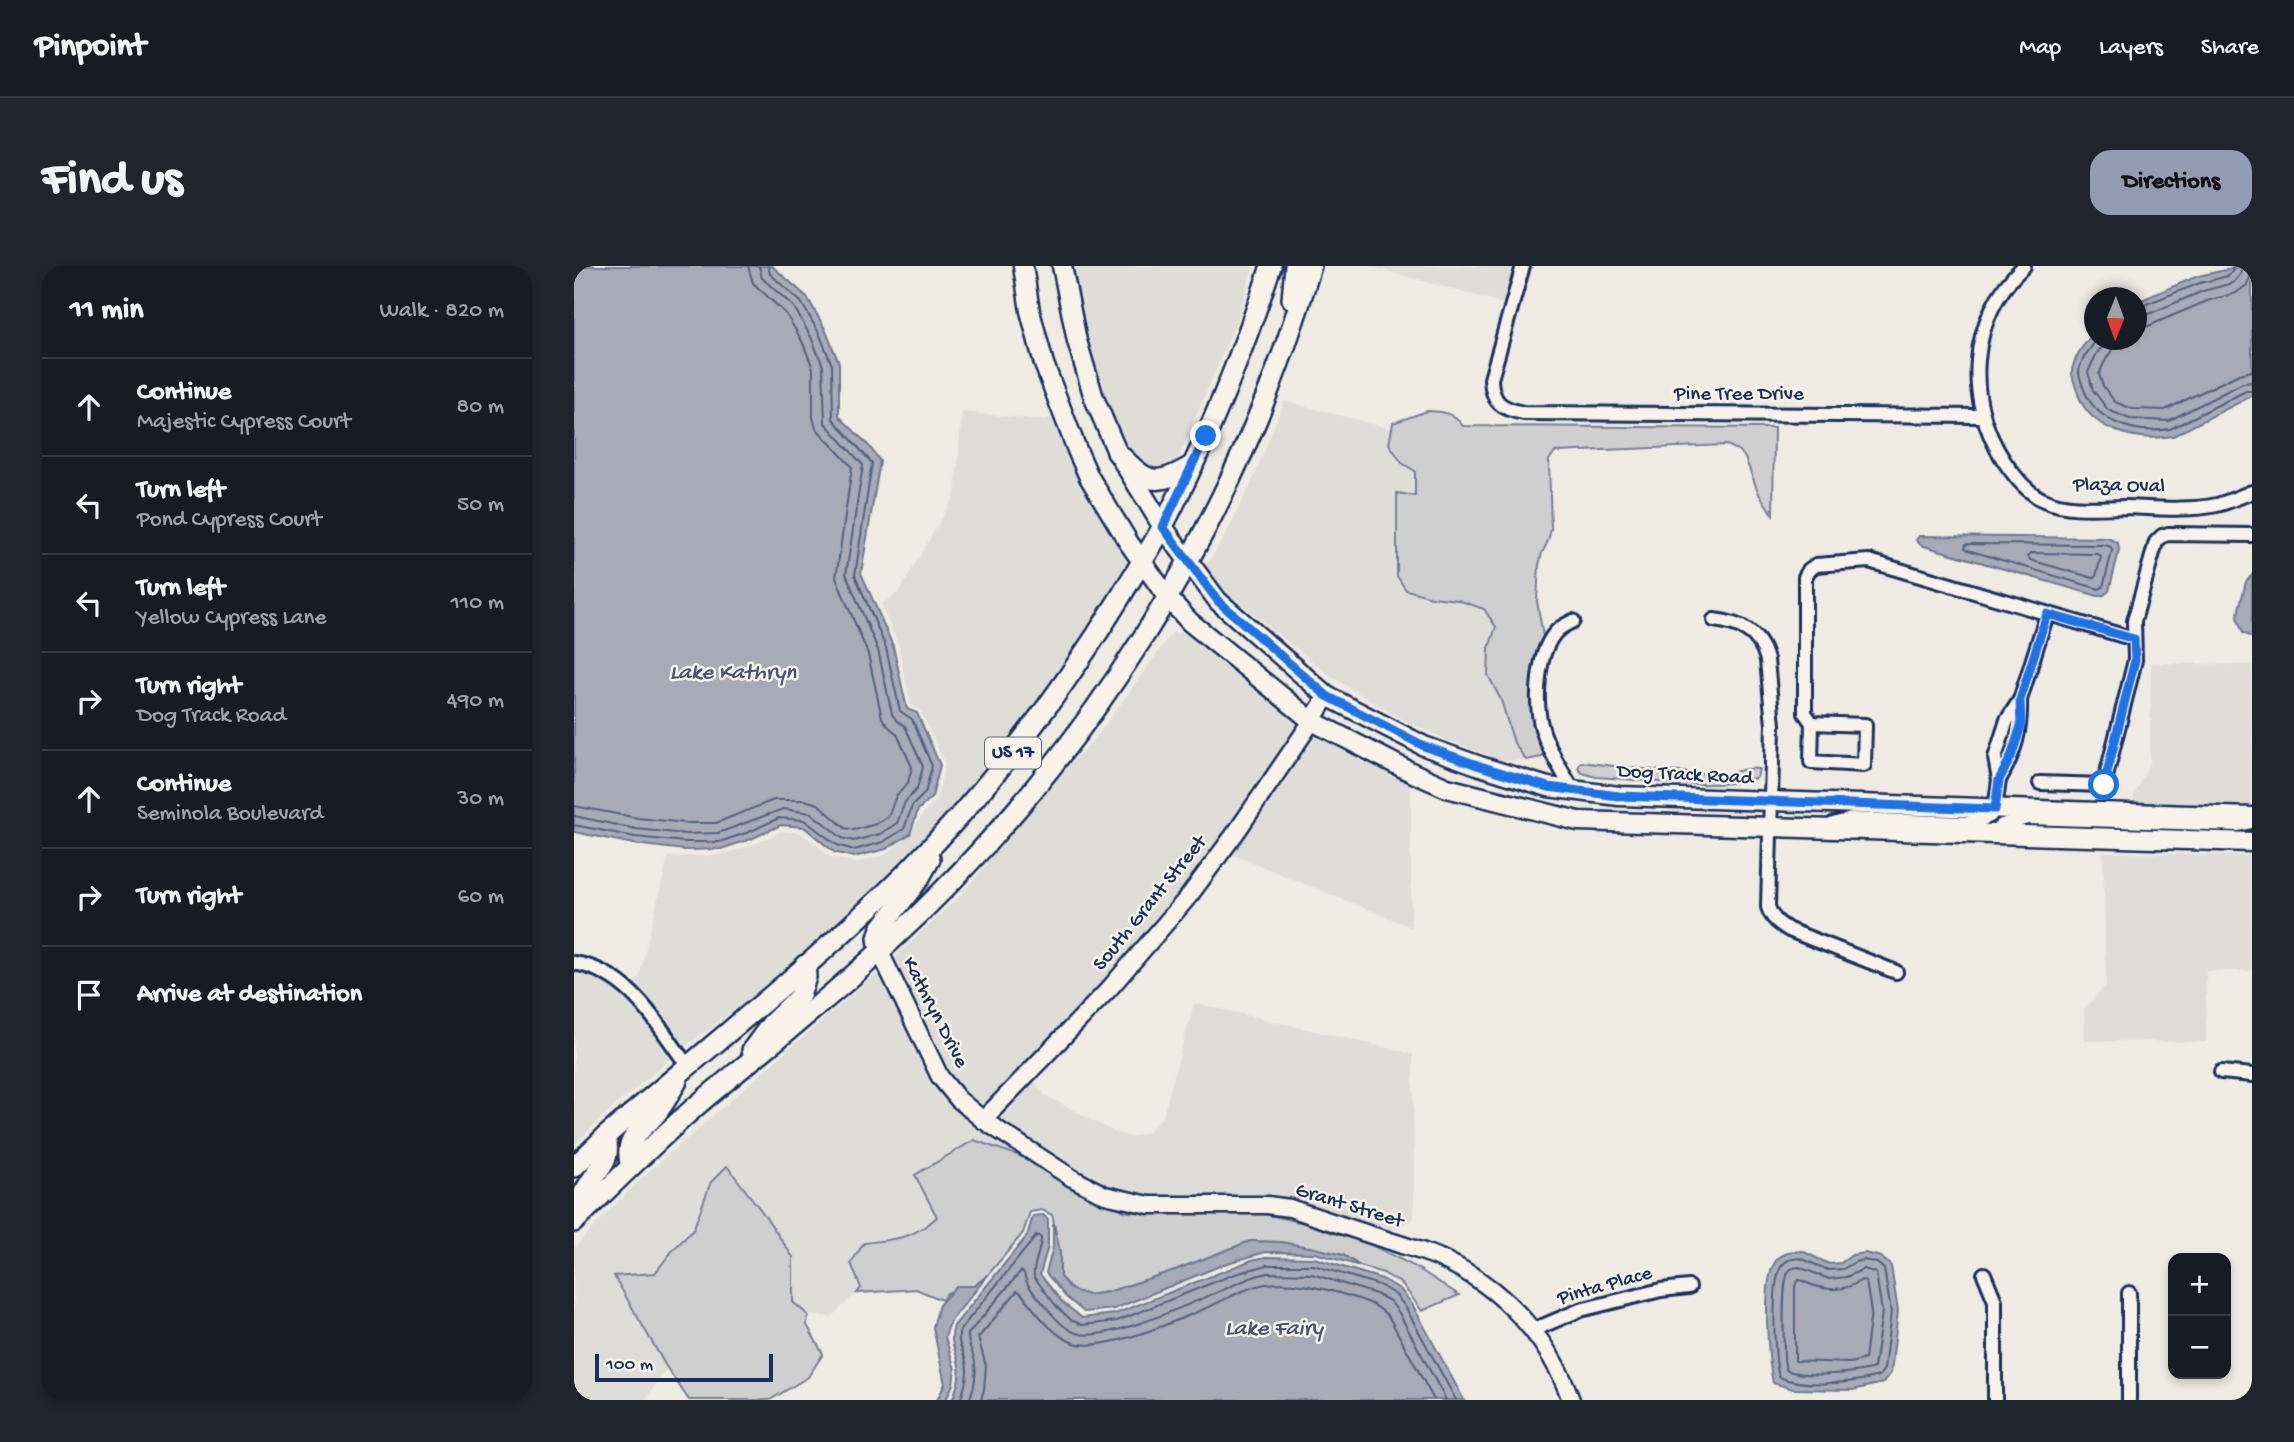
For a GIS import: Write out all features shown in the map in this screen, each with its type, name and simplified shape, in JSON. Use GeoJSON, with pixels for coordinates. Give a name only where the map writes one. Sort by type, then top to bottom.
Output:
{"type":"FeatureCollection","features":[{"type":"Feature","properties":{"kind":"main road"},"geometry":{"type":"LineString","coordinates":[[1023,266],[1030,311],[1044,364],[1073,441],[1089,477],[1141,563],[1168,598],[1190,622],[1312,721],[1447,788],[1578,821],[2252,842]]}},
{"type":"Feature","properties":{"kind":"main road","name":"Dog Track Road"},"geometry":{"type":"LineString","coordinates":[[1062,266],[1077,341],[1094,398],[1117,452],[1189,564],[1218,601],[1327,696],[1424,746],[1548,787],[1619,796],[2252,820]]}},
{"type":"Feature","properties":{"kind":"main road","name":"US 17"},"geometry":{"type":"LineString","coordinates":[[574,1167],[687,1065],[856,921],[910,869],[983,789],[1047,708],[1089,648],[1163,527],[1231,378],[1271,266]]}},
{"type":"Feature","properties":{"kind":"main road"},"geometry":{"type":"LineString","coordinates":[[1289,335],[1295,266]]}},
{"type":"Feature","properties":{"kind":"main road","name":"US 17"},"geometry":{"type":"LineString","coordinates":[[574,1222],[631,1166],[730,1078],[880,952],[970,862],[1048,771],[1120,673],[1189,564],[1269,389],[1311,266]]}},
{"type":"Feature","properties":{"kind":"main road"},"geometry":{"type":"LineString","coordinates":[[1117,452],[1142,477],[1157,480],[1174,477],[1193,465]]}},
{"type":"Feature","properties":{"kind":"main road"},"geometry":{"type":"LineString","coordinates":[[880,952],[878,938],[881,928],[919,879],[950,825]]}},
{"type":"Feature","properties":{"kind":"main road"},"geometry":{"type":"LineString","coordinates":[[730,1078],[771,1024],[800,996],[806,977],[805,965]]}},
{"type":"Feature","properties":{"kind":"main road"},"geometry":{"type":"LineString","coordinates":[[631,1166],[627,1156],[630,1143],[658,1112],[687,1065]]}},
{"type":"Feature","properties":{"kind":"main road"},"geometry":{"type":"LineString","coordinates":[[574,1210],[604,1165],[609,1150],[606,1136]]}},
{"type":"Feature","properties":{"kind":"street","name":"Pine Tree Drive"},"geometry":{"type":"LineString","coordinates":[[1522,266],[1491,379],[1492,390],[1498,402],[1508,410],[1524,413],[1982,416]]}},
{"type":"Feature","properties":{"kind":"street","name":"Plaza Oval"},"geometry":{"type":"LineString","coordinates":[[2024,266],[2014,275],[1995,303],[1981,339],[1978,385],[1982,416],[1993,444],[2011,471],[2029,491],[2046,501],[2067,506],[2192,508],[2218,505],[2252,492]]}},
{"type":"Feature","properties":{"kind":"street"},"geometry":{"type":"LineString","coordinates":[[2040,783],[2104,785],[2135,660],[2134,621],[2156,542],[2168,534],[2252,535]]}},
{"type":"Feature","properties":{"kind":"street"},"geometry":{"type":"LineString","coordinates":[[1812,723],[1865,725],[1864,765],[1811,762],[1812,723],[1805,713],[1805,577],[1816,565],[1869,561],[2134,639]]}},
{"type":"Feature","properties":{"kind":"street"},"geometry":{"type":"LineString","coordinates":[[1816,827],[1851,820],[1974,822],[1990,816],[1995,809],[1999,780],[1995,758],[2002,733],[2007,719],[2020,700],[2047,614]]}},
{"type":"Feature","properties":{"kind":"street"},"geometry":{"type":"LineString","coordinates":[[1714,620],[1729,622],[1752,632],[1765,649],[1773,725],[1768,907],[1774,920],[1789,930],[1896,972]]}},
{"type":"Feature","properties":{"kind":"street"},"geometry":{"type":"LineString","coordinates":[[1573,621],[1560,628],[1553,636],[1545,653],[1539,678],[1538,716],[1549,748],[1573,790]]}},
{"type":"Feature","properties":{"kind":"street","name":"South Grant Street"},"geometry":{"type":"LineString","coordinates":[[984,1120],[1109,989],[1189,896],[1237,831],[1327,696]]}},
{"type":"Feature","properties":{"kind":"street"},"geometry":{"type":"LineString","coordinates":[[1999,780],[2011,757],[2021,726],[2020,700]]}},
{"type":"Feature","properties":{"kind":"street"},"geometry":{"type":"LineString","coordinates":[[2002,733],[2017,738]]}},
{"type":"Feature","properties":{"kind":"street"},"geometry":{"type":"LineString","coordinates":[[1994,833],[2002,825],[2027,818],[2238,825],[2252,820]]}},
{"type":"Feature","properties":{"kind":"street","name":"Kathryn Drive"},"geometry":{"type":"LineString","coordinates":[[880,952],[940,1077],[958,1099],[984,1120]]}},
{"type":"Feature","properties":{"kind":"street"},"geometry":{"type":"LineString","coordinates":[[574,964],[606,974],[625,985],[687,1065]]}},
{"type":"Feature","properties":{"kind":"street"},"geometry":{"type":"LineString","coordinates":[[2221,1072],[2252,1075]]}},
{"type":"Feature","properties":{"kind":"street","name":"Grant Street"},"geometry":{"type":"LineString","coordinates":[[984,1120],[1072,1178],[1105,1195],[1149,1205],[1266,1205],[1290,1208],[1440,1258],[1480,1281],[1506,1301],[1533,1330],[1562,1376],[1571,1400]]}},
{"type":"Feature","properties":{"kind":"street"},"geometry":{"type":"LineString","coordinates":[[1984,1274],[1994,1301],[1995,1400]]}},
{"type":"Feature","properties":{"kind":"street","name":"Pinta Place"},"geometry":{"type":"LineString","coordinates":[[1533,1330],[1580,1310],[1661,1290],[1689,1287]]}},
{"type":"Feature","properties":{"kind":"street"},"geometry":{"type":"LineString","coordinates":[[2129,1293],[2129,1400]]}},
{"type":"Feature","properties":{"kind":"shaded area"},"geometry":{"type":"Polygon","coordinates":[[[1069,266],[1253,266],[1240,313],[1174,468],[1168,471],[1145,470],[1126,452],[1103,401],[1080,326],[1069,266]]]}},
{"type":"Feature","properties":{"kind":"shaded area"},"geometry":{"type":"Polygon","coordinates":[[[1369,266],[1516,266],[1506,304],[1369,266]]]}},
{"type":"Feature","properties":{"kind":"shaded area"},"geometry":{"type":"Polygon","coordinates":[[[1284,401],[1392,429],[1389,445],[1402,463],[1415,471],[1415,496],[1398,493],[1432,597],[1458,600],[1484,609],[1496,627],[1489,648],[1488,675],[1501,700],[1514,742],[1526,760],[1503,761],[1403,720],[1330,676],[1226,592],[1205,567],[1223,540],[1252,482],[1284,401]]]}},
{"type":"Feature","properties":{"kind":"shaded area"},"geometry":{"type":"Polygon","coordinates":[[[1427,411],[1447,414],[1463,426],[1774,428],[1773,515],[1759,494],[1745,458],[1740,451],[1727,445],[1555,452],[1549,460],[1551,529],[1539,565],[1537,601],[1543,636],[1534,675],[1532,705],[1534,726],[1545,751],[1542,757],[1526,760],[1514,743],[1501,700],[1488,675],[1489,648],[1496,627],[1484,609],[1458,600],[1406,590],[1397,576],[1397,493],[1415,496],[1415,471],[1402,463],[1389,444],[1393,423],[1427,411]]]}},
{"type":"Feature","properties":{"kind":"shaded area"},"geometry":{"type":"Polygon","coordinates":[[[962,412],[1043,420],[1059,415],[1136,563],[1045,705],[939,822],[803,954],[722,1020],[682,1048],[633,986],[633,982],[639,978],[668,857],[721,855],[753,845],[782,831],[802,833],[831,857],[856,863],[887,854],[910,834],[923,814],[936,801],[945,764],[921,711],[911,705],[898,644],[881,604],[899,592],[955,495],[962,412]]]}},
{"type":"Feature","properties":{"kind":"shaded area"},"geometry":{"type":"Polygon","coordinates":[[[1172,633],[1193,634],[1302,725],[1185,891],[1104,984],[983,1111],[962,1094],[945,1073],[891,960],[961,895],[1052,784],[1101,731],[1172,633]]]}},
{"type":"Feature","properties":{"kind":"shaded area"},"geometry":{"type":"Polygon","coordinates":[[[2151,663],[2252,665],[2252,817],[2133,813],[2134,796],[2150,762],[2151,663]]]}},
{"type":"Feature","properties":{"kind":"shaded area"},"geometry":{"type":"Polygon","coordinates":[[[1312,721],[1411,772],[1411,927],[1231,854],[1115,995],[1035,1082],[1045,1095],[1114,1132],[1131,1137],[1148,1132],[1163,1116],[1194,1003],[1413,1054],[1414,1218],[1388,1233],[1291,1201],[1150,1198],[1107,1188],[1075,1172],[994,1118],[1113,994],[1312,721]]]}},
{"type":"Feature","properties":{"kind":"shaded area"},"geometry":{"type":"Polygon","coordinates":[[[1581,762],[1651,770],[1727,774],[1759,769],[1757,777],[1742,781],[1702,784],[1596,777],[1582,773],[1578,768],[1581,762]]]}},
{"type":"Feature","properties":{"kind":"shaded area"},"geometry":{"type":"Polygon","coordinates":[[[2103,852],[2252,856],[2252,971],[2206,971],[2206,1042],[2085,1041],[2084,1009],[2106,985],[2103,852]]]}},
{"type":"Feature","properties":{"kind":"shaded area"},"geometry":{"type":"Polygon","coordinates":[[[881,969],[935,1080],[1034,1161],[974,1140],[916,1175],[937,1217],[922,1231],[899,1239],[864,1243],[861,1288],[831,1317],[808,1315],[793,1302],[793,1257],[727,1166],[711,1182],[693,1231],[654,1273],[614,1276],[667,1368],[645,1400],[574,1400],[574,1248],[636,1183],[881,969]]]}},
{"type":"Feature","properties":{"kind":"shaded area"},"geometry":{"type":"Polygon","coordinates":[[[574,971],[604,980],[621,991],[672,1057],[574,1145],[574,971]]]}},
{"type":"Feature","properties":{"kind":"shaded area"},"geometry":{"type":"Polygon","coordinates":[[[974,1140],[1034,1161],[1126,1212],[1255,1212],[1331,1229],[1357,1238],[1414,1266],[1459,1295],[1422,1311],[1402,1284],[1383,1273],[1360,1266],[1343,1255],[1281,1242],[1250,1241],[1175,1270],[1108,1292],[1088,1295],[1072,1290],[1060,1277],[1060,1252],[1052,1215],[1042,1210],[1030,1212],[1023,1233],[988,1275],[974,1286],[947,1293],[942,1300],[916,1289],[857,1293],[861,1288],[851,1263],[864,1243],[912,1234],[937,1217],[915,1175],[974,1140]]]}},
{"type":"Feature","properties":{"kind":"shaded area"},"geometry":{"type":"Polygon","coordinates":[[[727,1166],[793,1257],[793,1302],[808,1315],[807,1325],[823,1354],[808,1377],[770,1400],[689,1400],[667,1368],[614,1276],[655,1273],[693,1230],[711,1182],[727,1166]]]}},
{"type":"Feature","properties":{"kind":"water","name":"Lake Kathryn"},"geometry":{"type":"Polygon","coordinates":[[[574,266],[772,266],[807,297],[825,329],[839,363],[839,416],[880,461],[861,573],[893,646],[907,709],[917,713],[940,765],[932,797],[918,810],[910,834],[886,849],[854,857],[834,852],[804,827],[781,825],[721,849],[685,850],[634,844],[574,832],[574,266]]]}},
{"type":"Feature","properties":{"kind":"water"},"geometry":{"type":"Polygon","coordinates":[[[2252,266],[2252,396],[2173,436],[2130,435],[2103,424],[2083,405],[2077,391],[2072,372],[2078,354],[2084,345],[2084,350],[2147,350],[2147,298],[2198,276],[2252,266]]]}},
{"type":"Feature","properties":{"kind":"water"},"geometry":{"type":"Polygon","coordinates":[[[1919,536],[2108,538],[2118,543],[2119,551],[2109,591],[2098,596],[1921,545],[1916,540],[1919,536]]]}},
{"type":"Feature","properties":{"kind":"water"},"geometry":{"type":"Polygon","coordinates":[[[2252,575],[2252,637],[2243,633],[2237,617],[2246,582],[2252,575]]]}},
{"type":"Feature","properties":{"kind":"water","name":"Lake Fairy"},"geometry":{"type":"Polygon","coordinates":[[[1043,1215],[1048,1219],[1048,1246],[1040,1274],[1062,1302],[1082,1318],[1115,1314],[1252,1260],[1266,1257],[1314,1258],[1382,1279],[1400,1289],[1412,1304],[1464,1400],[952,1400],[959,1375],[958,1360],[952,1343],[954,1326],[1027,1236],[1033,1216],[1043,1215]]]}},
{"type":"Feature","properties":{"kind":"water"},"geometry":{"type":"Polygon","coordinates":[[[1053,1223],[1060,1252],[1060,1277],[1072,1290],[1088,1295],[1108,1292],[1175,1270],[1250,1241],[1281,1242],[1315,1248],[1343,1255],[1360,1266],[1315,1253],[1266,1252],[1227,1263],[1114,1309],[1084,1312],[1066,1297],[1046,1273],[1053,1247],[1053,1223]]]}},
{"type":"Feature","properties":{"kind":"water"},"geometry":{"type":"Polygon","coordinates":[[[1802,1251],[1829,1264],[1841,1263],[1852,1255],[1865,1253],[1881,1257],[1891,1266],[1898,1311],[1891,1373],[1883,1383],[1853,1390],[1793,1389],[1773,1383],[1767,1322],[1770,1274],[1779,1257],[1802,1251]]]}},
{"type":"Feature","properties":{"kind":"water"},"geometry":{"type":"Polygon","coordinates":[[[988,1275],[950,1322],[945,1337],[955,1369],[953,1384],[946,1400],[937,1400],[945,1384],[933,1327],[939,1305],[956,1286],[974,1286],[988,1275]]]}},
{"type":"Feature","properties":{"kind":"route"},"geometry":{"type":"LineString","coordinates":[[1206,436],[1163,527],[1189,564],[1218,601],[1327,696],[1424,746],[1548,787],[1619,796],[1995,809],[1999,780],[2011,757],[2021,726],[2020,700],[2047,614],[2134,639],[2135,660],[2104,785]]}}]}
